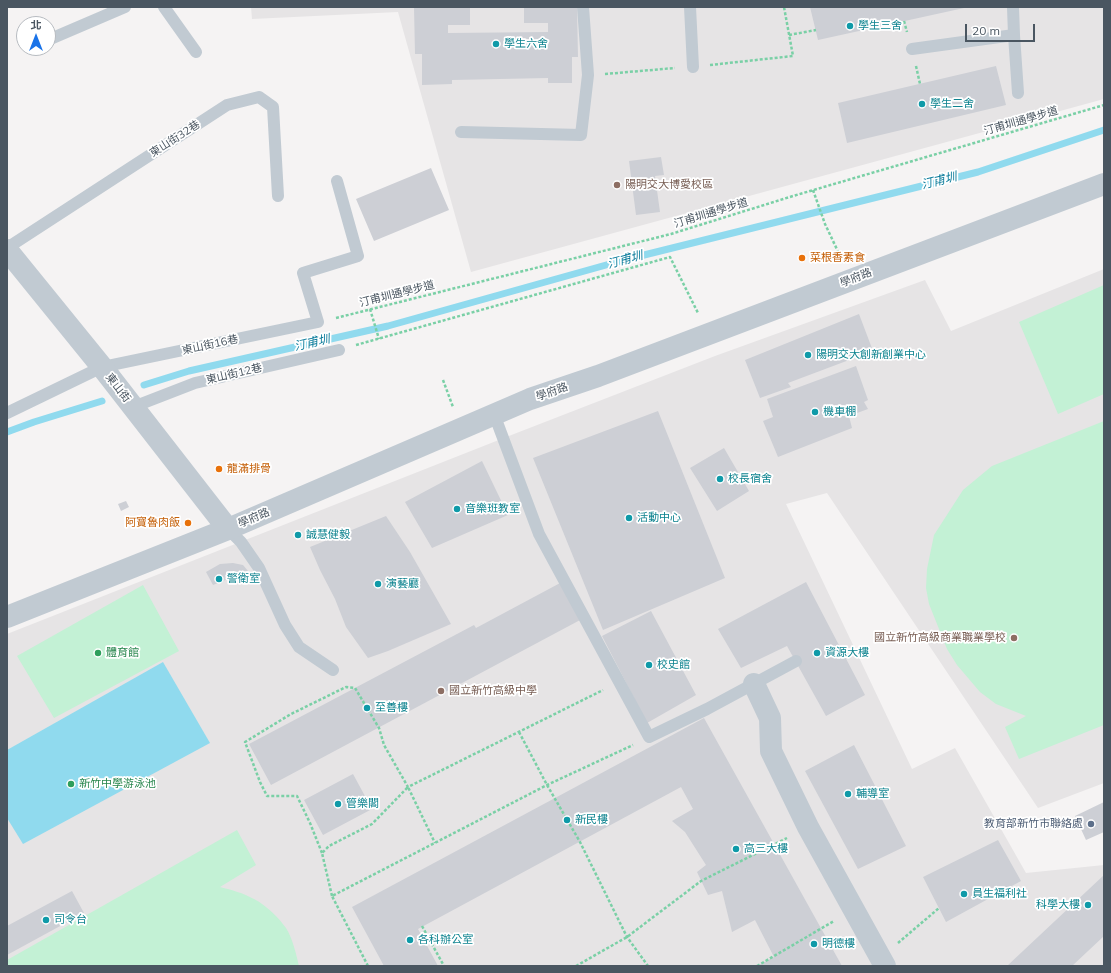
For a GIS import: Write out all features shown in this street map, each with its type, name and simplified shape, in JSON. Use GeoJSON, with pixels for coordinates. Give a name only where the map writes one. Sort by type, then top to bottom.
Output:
{"type":"FeatureCollection","features":[{"type":"Feature","properties":{"kind":"street","name":"學府路"},"geometry":{"type":"LineString","coordinates":[[7,617],[228,529],[530,399],[598,376],[1104,184]]}},
{"type":"Feature","properties":{"kind":"street","name":"東山街"},"geometry":{"type":"LineString","coordinates":[[7,249],[102,367],[228,529]]}},
{"type":"Feature","properties":{"kind":"street"},"geometry":{"type":"LineString","coordinates":[[754,684],[770,718],[771,751],[808,827],[883,962]]}},
{"type":"Feature","properties":{"kind":"lane"},"geometry":{"type":"LineString","coordinates":[[56,37],[125,7]]}},
{"type":"Feature","properties":{"kind":"lane"},"geometry":{"type":"LineString","coordinates":[[164,7],[196,52]]}},
{"type":"Feature","properties":{"kind":"lane"},"geometry":{"type":"LineString","coordinates":[[460,132],[581,136],[588,75],[583,7]]}},
{"type":"Feature","properties":{"kind":"lane"},"geometry":{"type":"LineString","coordinates":[[690,7],[693,67]]}},
{"type":"Feature","properties":{"kind":"lane"},"geometry":{"type":"LineString","coordinates":[[1013,7],[1018,93]]}},
{"type":"Feature","properties":{"kind":"lane"},"geometry":{"type":"LineString","coordinates":[[912,49],[1014,35]]}},
{"type":"Feature","properties":{"kind":"lane","name":"東山街32巷"},"geometry":{"type":"LineString","coordinates":[[7,249],[227,105],[259,97],[273,107],[278,196]]}},
{"type":"Feature","properties":{"kind":"lane"},"geometry":{"type":"LineString","coordinates":[[318,322],[303,273],[358,256],[337,181]]}},
{"type":"Feature","properties":{"kind":"lane","name":"東山街16巷"},"geometry":{"type":"LineString","coordinates":[[7,413],[102,367],[318,322]]}},
{"type":"Feature","properties":{"kind":"lane","name":"東山街12巷"},"geometry":{"type":"LineString","coordinates":[[133,407],[195,383],[338,350]]}},
{"type":"Feature","properties":{"kind":"lane"},"geometry":{"type":"LineString","coordinates":[[494,414],[539,534],[649,737],[707,709],[796,661]]}},
{"type":"Feature","properties":{"kind":"lane"},"geometry":{"type":"LineString","coordinates":[[228,529],[241,542],[259,568],[285,625],[299,647],[333,670]]}},
{"type":"Feature","properties":{"kind":"path"},"geometry":{"type":"LineString","coordinates":[[784,7],[793,56]]}},
{"type":"Feature","properties":{"kind":"path"},"geometry":{"type":"LineString","coordinates":[[789,35],[816,30]]}},
{"type":"Feature","properties":{"kind":"path","name":"汀甫圳通學步道"},"geometry":{"type":"LineString","coordinates":[[318,322],[671,234],[813,190],[1104,105]]}},
{"type":"Feature","properties":{"kind":"path"},"geometry":{"type":"LineString","coordinates":[[813,190],[825,224],[851,280]]}},
{"type":"Feature","properties":{"kind":"path"},"geometry":{"type":"LineString","coordinates":[[338,350],[670,257],[708,334]]}},
{"type":"Feature","properties":{"kind":"path"},"geometry":{"type":"LineString","coordinates":[[370,309],[379,339]]}},
{"type":"Feature","properties":{"kind":"path"},"geometry":{"type":"LineString","coordinates":[[443,380],[462,429]]}},
{"type":"Feature","properties":{"kind":"path"},"geometry":{"type":"LineString","coordinates":[[322,853],[329,846],[372,824],[408,787],[620,682]]}},
{"type":"Feature","properties":{"kind":"path"},"geometry":{"type":"LineString","coordinates":[[368,966],[332,896],[322,853],[297,796],[267,796],[260,782],[245,742],[291,714],[346,687],[355,688],[379,728],[384,745],[408,787],[435,843]]}},
{"type":"Feature","properties":{"kind":"path"},"geometry":{"type":"LineString","coordinates":[[519,732],[547,785],[580,842],[627,936],[648,966]]}},
{"type":"Feature","properties":{"kind":"path"},"geometry":{"type":"LineString","coordinates":[[332,896],[547,785],[649,737]]}},
{"type":"Feature","properties":{"kind":"path"},"geometry":{"type":"LineString","coordinates":[[576,966],[627,936],[701,881],[808,827]]}},
{"type":"Feature","properties":{"kind":"path"},"geometry":{"type":"LineString","coordinates":[[883,962],[939,908]]}},
{"type":"Feature","properties":{"kind":"path"},"geometry":{"type":"LineString","coordinates":[[756,966],[854,909]]}},
{"type":"Feature","properties":{"kind":"path"},"geometry":{"type":"LineString","coordinates":[[422,926],[444,966]]}},
{"type":"Feature","properties":{"kind":"shaded area","name":"陽明交大博愛校區"},"geometry":{"type":"Polygon","coordinates":[[[251,7],[1104,7],[1104,99],[471,272],[398,12],[252,19],[251,7]]]}},
{"type":"Feature","properties":{"kind":"shaded area","name":"國立新竹高級中學"},"geometry":{"type":"Polygon","coordinates":[[[1104,269],[1104,783],[1038,808],[827,493],[786,504],[912,769],[955,748],[1026,873],[1104,865],[1104,966],[7,966],[7,634],[715,356],[925,280],[951,331],[1104,269]]]}},
{"type":"Feature","properties":{"kind":"green space"},"geometry":{"type":"Polygon","coordinates":[[[1104,285],[1104,394],[1058,414],[1019,322],[1104,285]]]}},
{"type":"Feature","properties":{"kind":"green space"},"geometry":{"type":"Polygon","coordinates":[[[1104,421],[1104,725],[1019,759],[1005,727],[1026,716],[996,704],[980,692],[957,665],[947,649],[929,604],[926,588],[927,569],[934,535],[963,490],[992,466],[1104,421]]]}},
{"type":"Feature","properties":{"kind":"green space","name":"體育館"},"geometry":{"type":"Polygon","coordinates":[[[143,585],[179,651],[54,718],[17,656],[143,585]]]}},
{"type":"Feature","properties":{"kind":"green space"},"geometry":{"type":"Polygon","coordinates":[[[237,830],[256,865],[220,887],[254,899],[268,908],[276,916],[291,937],[299,966],[7,966],[7,960],[237,830]]]}},
{"type":"Feature","properties":{"kind":"water","name":"新竹中學游泳池"},"geometry":{"type":"Polygon","coordinates":[[[163,662],[210,743],[23,844],[7,818],[7,750],[163,662]]]}},
{"type":"Feature","properties":{"kind":"building","name":"學生六舍"},"geometry":{"type":"Polygon","coordinates":[[[414,7],[470,7],[470,25],[448,25],[448,33],[548,32],[548,23],[524,23],[524,7],[577,7],[578,57],[572,57],[572,83],[548,83],[548,78],[452,80],[452,84],[422,85],[422,54],[415,54],[414,7]]]}},
{"type":"Feature","properties":{"kind":"building","name":"學生三舍"},"geometry":{"type":"Polygon","coordinates":[[[810,7],[964,7],[964,8],[818,40],[810,7]]]}},
{"type":"Feature","properties":{"kind":"building","name":"學生二舍"},"geometry":{"type":"Polygon","coordinates":[[[996,66],[1006,105],[847,143],[838,103],[996,66]]]}},
{"type":"Feature","properties":{"kind":"building"},"geometry":{"type":"Polygon","coordinates":[[[661,157],[664,175],[655,176],[660,212],[636,215],[629,161],[661,157]]]}},
{"type":"Feature","properties":{"kind":"building"},"geometry":{"type":"Polygon","coordinates":[[[431,168],[449,210],[374,241],[356,199],[431,168]]]}},
{"type":"Feature","properties":{"kind":"building","name":"陽明交大創新創業中心"},"geometry":{"type":"Polygon","coordinates":[[[859,314],[873,351],[788,383],[791,387],[760,398],[745,360],[859,314]]]}},
{"type":"Feature","properties":{"kind":"building","name":"機車棚"},"geometry":{"type":"Polygon","coordinates":[[[856,366],[868,400],[864,402],[868,409],[849,416],[852,428],[778,457],[763,421],[773,417],[767,399],[856,366]]]}},
{"type":"Feature","properties":{"kind":"building","name":"活動中心"},"geometry":{"type":"Polygon","coordinates":[[[658,411],[725,578],[603,630],[533,458],[658,411]]]}},
{"type":"Feature","properties":{"kind":"building","name":"校長宿舍"},"geometry":{"type":"Polygon","coordinates":[[[724,448],[749,491],[717,511],[690,468],[724,448]]]}},
{"type":"Feature","properties":{"kind":"building","name":"音樂班教室"},"geometry":{"type":"Polygon","coordinates":[[[482,461],[508,515],[432,548],[405,502],[482,461]]]}},
{"type":"Feature","properties":{"kind":"building"},"geometry":{"type":"Polygon","coordinates":[[[126,501],[129,507],[121,511],[118,504],[126,501]]]}},
{"type":"Feature","properties":{"kind":"building","name":"演藝廳"},"geometry":{"type":"Polygon","coordinates":[[[386,516],[410,552],[451,624],[368,658],[346,627],[335,599],[310,547],[386,516]]]}},
{"type":"Feature","properties":{"kind":"building","name":"警衛室"},"geometry":{"type":"Polygon","coordinates":[[[233,563],[243,565],[248,571],[213,585],[206,572],[220,564],[233,563]]]}},
{"type":"Feature","properties":{"kind":"building","name":"至善樓"},"geometry":{"type":"Polygon","coordinates":[[[562,582],[582,619],[271,785],[249,744],[474,625],[476,628],[562,582]]]}},
{"type":"Feature","properties":{"kind":"building","name":"資源大樓"},"geometry":{"type":"Polygon","coordinates":[[[806,582],[865,695],[826,716],[787,646],[741,668],[718,629],[806,582]]]}},
{"type":"Feature","properties":{"kind":"building","name":"校史館"},"geometry":{"type":"Polygon","coordinates":[[[651,611],[696,695],[647,723],[602,636],[651,611]]]}},
{"type":"Feature","properties":{"kind":"building"},"geometry":{"type":"Polygon","coordinates":[[[704,718],[842,966],[757,966],[774,957],[755,920],[732,932],[722,891],[708,895],[697,872],[706,865],[685,832],[672,821],[693,809],[681,787],[418,929],[438,966],[384,966],[352,907],[704,718]]]}},
{"type":"Feature","properties":{"kind":"building","name":"輔導室"},"geometry":{"type":"Polygon","coordinates":[[[854,745],[906,846],[858,869],[805,771],[854,745]]]}},
{"type":"Feature","properties":{"kind":"building","name":"管樂閣"},"geometry":{"type":"Polygon","coordinates":[[[353,774],[372,809],[323,835],[304,800],[353,774]]]}},
{"type":"Feature","properties":{"kind":"building","name":"教育部新竹市聯絡處"},"geometry":{"type":"Polygon","coordinates":[[[1104,802],[1104,832],[1086,840],[1075,816],[1104,802]]]}},
{"type":"Feature","properties":{"kind":"building","name":"員生福利社"},"geometry":{"type":"Polygon","coordinates":[[[998,840],[1021,881],[946,922],[923,877],[998,840]]]}},
{"type":"Feature","properties":{"kind":"building","name":"科學大樓"},"geometry":{"type":"Polygon","coordinates":[[[1104,875],[1104,936],[1072,966],[1007,966],[1104,875]]]}},
{"type":"Feature","properties":{"kind":"building","name":"司令台"},"geometry":{"type":"Polygon","coordinates":[[[72,891],[84,913],[7,955],[7,926],[72,891]]]}},
{"type":"Feature","properties":{"kind":"waterway","name":"汀甫圳"},"geometry":{"type":"LineString","coordinates":[[144,385],[189,371],[388,326],[624,260],[978,172],[1104,130]]}},
{"type":"Feature","properties":{"kind":"waterway","name":"汀甫圳"},"geometry":{"type":"LineString","coordinates":[[7,432],[102,401]]}},
{"type":"Feature","properties":{"kind":"place","name":"學生三舍"},"geometry":{"type":"Point","coordinates":[850,26]}},
{"type":"Feature","properties":{"kind":"place","name":"學生六舍"},"geometry":{"type":"Point","coordinates":[496,44]}},
{"type":"Feature","properties":{"kind":"place","name":"學生二舍"},"geometry":{"type":"Point","coordinates":[922,104]}},
{"type":"Feature","properties":{"kind":"place","name":"陽明交大博愛校區"},"geometry":{"type":"Point","coordinates":[617,185]}},
{"type":"Feature","properties":{"kind":"place","name":"菜根香素食"},"geometry":{"type":"Point","coordinates":[802,258]}},
{"type":"Feature","properties":{"kind":"place","name":"陽明交大創新創業中心"},"geometry":{"type":"Point","coordinates":[808,355]}},
{"type":"Feature","properties":{"kind":"place","name":"機車棚"},"geometry":{"type":"Point","coordinates":[815,412]}},
{"type":"Feature","properties":{"kind":"place","name":"龍滿排骨"},"geometry":{"type":"Point","coordinates":[219,469]}},
{"type":"Feature","properties":{"kind":"place","name":"校長宿舍"},"geometry":{"type":"Point","coordinates":[720,479]}},
{"type":"Feature","properties":{"kind":"place","name":"音樂班教室"},"geometry":{"type":"Point","coordinates":[457,509]}},
{"type":"Feature","properties":{"kind":"place","name":"活動中心"},"geometry":{"type":"Point","coordinates":[629,518]}},
{"type":"Feature","properties":{"kind":"place","name":"阿寶魯肉飯"},"geometry":{"type":"Point","coordinates":[188,523]}},
{"type":"Feature","properties":{"kind":"place","name":"誠慧健毅"},"geometry":{"type":"Point","coordinates":[298,535]}},
{"type":"Feature","properties":{"kind":"place","name":"警衛室"},"geometry":{"type":"Point","coordinates":[219,579]}},
{"type":"Feature","properties":{"kind":"place","name":"演藝廳"},"geometry":{"type":"Point","coordinates":[378,584]}},
{"type":"Feature","properties":{"kind":"place","name":"國立新竹高級商業職業學校"},"geometry":{"type":"Point","coordinates":[1014,638]}},
{"type":"Feature","properties":{"kind":"place","name":"體育館"},"geometry":{"type":"Point","coordinates":[98,653]}},
{"type":"Feature","properties":{"kind":"place","name":"資源大樓"},"geometry":{"type":"Point","coordinates":[817,653]}},
{"type":"Feature","properties":{"kind":"place","name":"校史館"},"geometry":{"type":"Point","coordinates":[649,665]}},
{"type":"Feature","properties":{"kind":"place","name":"國立新竹高級中學"},"geometry":{"type":"Point","coordinates":[441,691]}},
{"type":"Feature","properties":{"kind":"place","name":"至善樓"},"geometry":{"type":"Point","coordinates":[367,708]}},
{"type":"Feature","properties":{"kind":"place","name":"新竹中學游泳池"},"geometry":{"type":"Point","coordinates":[71,784]}},
{"type":"Feature","properties":{"kind":"place","name":"輔導室"},"geometry":{"type":"Point","coordinates":[848,794]}},
{"type":"Feature","properties":{"kind":"place","name":"管樂閣"},"geometry":{"type":"Point","coordinates":[338,804]}},
{"type":"Feature","properties":{"kind":"place","name":"新民樓"},"geometry":{"type":"Point","coordinates":[567,820]}},
{"type":"Feature","properties":{"kind":"place","name":"教育部新竹市聯絡處"},"geometry":{"type":"Point","coordinates":[1091,824]}},
{"type":"Feature","properties":{"kind":"place","name":"高三大樓"},"geometry":{"type":"Point","coordinates":[736,849]}},
{"type":"Feature","properties":{"kind":"place","name":"員生福利社"},"geometry":{"type":"Point","coordinates":[964,894]}},
{"type":"Feature","properties":{"kind":"place","name":"科學大樓"},"geometry":{"type":"Point","coordinates":[1088,905]}},
{"type":"Feature","properties":{"kind":"place","name":"司令台"},"geometry":{"type":"Point","coordinates":[46,920]}},
{"type":"Feature","properties":{"kind":"place","name":"各科辦公室"},"geometry":{"type":"Point","coordinates":[410,940]}},
{"type":"Feature","properties":{"kind":"place","name":"明德樓"},"geometry":{"type":"Point","coordinates":[814,944]}}]}
